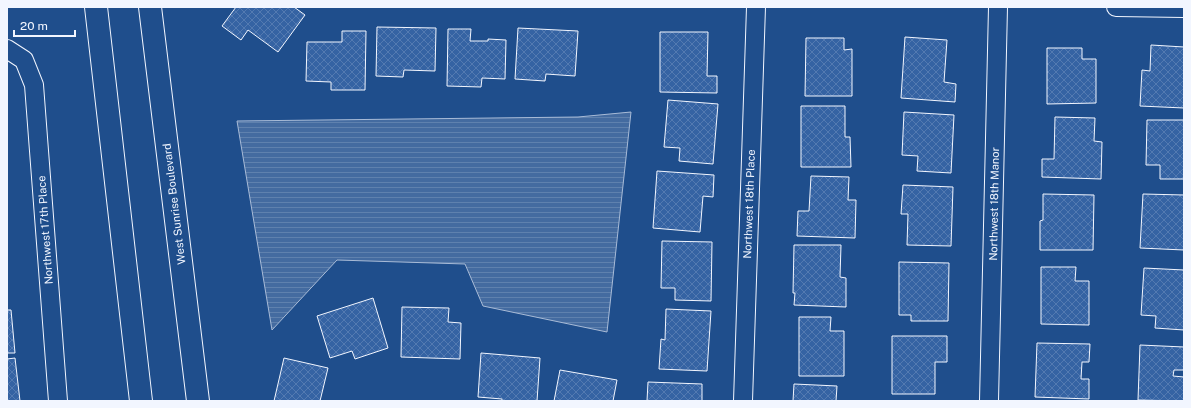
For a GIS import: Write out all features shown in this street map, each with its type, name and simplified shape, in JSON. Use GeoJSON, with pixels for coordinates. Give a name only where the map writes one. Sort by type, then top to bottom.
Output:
{"type":"FeatureCollection","features":[{"type":"Feature","properties":{"kind":"highway"},"geometry":{"type":"LineString","coordinates":[[96,7],[141,401]]}},
{"type":"Feature","properties":{"kind":"highway","name":"West Sunrise Boulevard"},"geometry":{"type":"LineString","coordinates":[[150,7],[198,401]]}},
{"type":"Feature","properties":{"kind":"street","name":"Northwest 18th Place"},"geometry":{"type":"LineString","coordinates":[[743,401],[756,7]]}},
{"type":"Feature","properties":{"kind":"street","name":"Northwest 18th Manor"},"geometry":{"type":"LineString","coordinates":[[989,401],[998,7]]}},
{"type":"Feature","properties":{"kind":"street"},"geometry":{"type":"LineString","coordinates":[[1116,7],[1184,8]]}},
{"type":"Feature","properties":{"kind":"street","name":"Northwest 17th Place"},"geometry":{"type":"LineString","coordinates":[[7,49],[24,60],[34,85],[58,401]]}},
{"type":"Feature","properties":{"kind":"water"},"geometry":{"type":"Polygon","coordinates":[[[631,112],[607,332],[483,306],[465,264],[337,260],[272,330],[237,121],[578,117],[631,112]]]}},
{"type":"Feature","properties":{"kind":"building"},"geometry":{"type":"Polygon","coordinates":[[[236,7],[294,7],[305,15],[278,52],[248,30],[241,40],[222,26],[236,7]]]}},
{"type":"Feature","properties":{"kind":"building"},"geometry":{"type":"Polygon","coordinates":[[[377,27],[436,28],[435,71],[404,70],[403,77],[376,76],[377,27]]]}},
{"type":"Feature","properties":{"kind":"building"},"geometry":{"type":"Polygon","coordinates":[[[518,28],[578,31],[575,76],[546,74],[545,81],[515,79],[518,28]]]}},
{"type":"Feature","properties":{"kind":"building"},"geometry":{"type":"Polygon","coordinates":[[[448,29],[471,29],[470,41],[488,41],[488,39],[506,40],[505,79],[482,78],[481,87],[447,86],[448,29]]]}},
{"type":"Feature","properties":{"kind":"building"},"geometry":{"type":"Polygon","coordinates":[[[342,31],[366,31],[365,90],[331,90],[331,82],[306,81],[307,42],[342,42],[342,31]]]}},
{"type":"Feature","properties":{"kind":"building"},"geometry":{"type":"Polygon","coordinates":[[[660,32],[708,32],[707,76],[717,76],[717,93],[660,92],[660,32]]]}},
{"type":"Feature","properties":{"kind":"building"},"geometry":{"type":"Polygon","coordinates":[[[905,37],[947,40],[944,82],[956,84],[955,102],[901,98],[905,37]]]}},
{"type":"Feature","properties":{"kind":"building"},"geometry":{"type":"Polygon","coordinates":[[[806,38],[844,38],[844,50],[852,49],[852,96],[805,96],[806,38]]]}},
{"type":"Feature","properties":{"kind":"building"},"geometry":{"type":"Polygon","coordinates":[[[1151,45],[1184,47],[1184,108],[1140,106],[1142,70],[1150,71],[1151,45]]]}},
{"type":"Feature","properties":{"kind":"building"},"geometry":{"type":"Polygon","coordinates":[[[1047,48],[1082,48],[1082,59],[1096,59],[1096,103],[1047,104],[1047,48]]]}},
{"type":"Feature","properties":{"kind":"building"},"geometry":{"type":"Polygon","coordinates":[[[668,100],[718,104],[713,164],[679,161],[680,148],[664,147],[668,100]]]}},
{"type":"Feature","properties":{"kind":"building"},"geometry":{"type":"Polygon","coordinates":[[[801,106],[845,106],[845,137],[850,137],[851,167],[801,167],[801,106]]]}},
{"type":"Feature","properties":{"kind":"building"},"geometry":{"type":"Polygon","coordinates":[[[904,112],[954,115],[951,173],[917,171],[918,156],[902,155],[904,112]]]}},
{"type":"Feature","properties":{"kind":"building"},"geometry":{"type":"Polygon","coordinates":[[[1055,117],[1095,118],[1094,141],[1102,142],[1101,179],[1042,177],[1042,159],[1054,159],[1055,117]]]}},
{"type":"Feature","properties":{"kind":"building"},"geometry":{"type":"Polygon","coordinates":[[[1147,120],[1184,120],[1184,179],[1160,179],[1160,165],[1146,165],[1147,120]]]}},
{"type":"Feature","properties":{"kind":"building"},"geometry":{"type":"Polygon","coordinates":[[[657,171],[714,175],[713,197],[703,196],[700,232],[653,228],[657,171]]]}},
{"type":"Feature","properties":{"kind":"building"},"geometry":{"type":"Polygon","coordinates":[[[811,176],[849,177],[848,200],[856,200],[855,238],[797,236],[798,211],[809,211],[811,176]]]}},
{"type":"Feature","properties":{"kind":"building"},"geometry":{"type":"Polygon","coordinates":[[[903,185],[953,187],[951,246],[907,245],[908,214],[901,214],[903,185]]]}},
{"type":"Feature","properties":{"kind":"building"},"geometry":{"type":"Polygon","coordinates":[[[1043,194],[1094,195],[1093,250],[1040,250],[1040,221],[1043,220],[1043,194]]]}},
{"type":"Feature","properties":{"kind":"building"},"geometry":{"type":"Polygon","coordinates":[[[1143,194],[1184,195],[1184,250],[1140,248],[1143,194]]]}},
{"type":"Feature","properties":{"kind":"building"},"geometry":{"type":"Polygon","coordinates":[[[662,241],[712,242],[711,301],[675,300],[675,288],[661,288],[662,241]]]}},
{"type":"Feature","properties":{"kind":"building"},"geometry":{"type":"Polygon","coordinates":[[[794,245],[841,245],[840,277],[846,278],[846,307],[794,305],[794,245]]]}},
{"type":"Feature","properties":{"kind":"building"},"geometry":{"type":"Polygon","coordinates":[[[899,262],[949,263],[948,321],[911,321],[911,315],[899,315],[899,262]]]}},
{"type":"Feature","properties":{"kind":"building"},"geometry":{"type":"Polygon","coordinates":[[[1041,267],[1076,267],[1075,281],[1089,281],[1089,325],[1041,324],[1041,267]]]}},
{"type":"Feature","properties":{"kind":"building"},"geometry":{"type":"Polygon","coordinates":[[[1144,268],[1184,270],[1184,330],[1155,328],[1156,316],[1141,315],[1144,268]]]}},
{"type":"Feature","properties":{"kind":"building"},"geometry":{"type":"Polygon","coordinates":[[[373,298],[388,348],[355,359],[352,351],[330,358],[317,316],[373,298]]]}},
{"type":"Feature","properties":{"kind":"building"},"geometry":{"type":"Polygon","coordinates":[[[402,307],[449,308],[448,322],[461,323],[460,359],[401,357],[402,307]]]}},
{"type":"Feature","properties":{"kind":"building"},"geometry":{"type":"Polygon","coordinates":[[[666,309],[711,311],[707,371],[659,369],[661,339],[665,340],[666,309]]]}},
{"type":"Feature","properties":{"kind":"building"},"geometry":{"type":"Polygon","coordinates":[[[7,310],[11,310],[15,353],[7,353],[7,310]]]}},
{"type":"Feature","properties":{"kind":"building"},"geometry":{"type":"Polygon","coordinates":[[[799,317],[831,317],[830,331],[844,331],[844,376],[799,376],[799,317]]]}},
{"type":"Feature","properties":{"kind":"building"},"geometry":{"type":"Polygon","coordinates":[[[892,336],[947,336],[947,362],[935,362],[935,394],[892,394],[892,336]]]}},
{"type":"Feature","properties":{"kind":"building"},"geometry":{"type":"Polygon","coordinates":[[[1037,343],[1090,344],[1089,362],[1082,362],[1081,379],[1089,379],[1089,399],[1035,397],[1037,343]]]}},
{"type":"Feature","properties":{"kind":"building"},"geometry":{"type":"Polygon","coordinates":[[[1140,345],[1184,347],[1184,370],[1174,370],[1173,376],[1184,377],[1184,401],[1138,400],[1140,345]]]}},
{"type":"Feature","properties":{"kind":"building"},"geometry":{"type":"Polygon","coordinates":[[[481,353],[540,358],[537,401],[502,401],[502,399],[478,397],[481,353]]]}},
{"type":"Feature","properties":{"kind":"building"},"geometry":{"type":"Polygon","coordinates":[[[15,358],[20,401],[7,401],[7,359],[15,358]]]}},
{"type":"Feature","properties":{"kind":"building"},"geometry":{"type":"Polygon","coordinates":[[[284,358],[328,368],[320,401],[274,401],[284,358]]]}},
{"type":"Feature","properties":{"kind":"building"},"geometry":{"type":"Polygon","coordinates":[[[560,370],[617,380],[613,401],[554,401],[560,370]]]}},
{"type":"Feature","properties":{"kind":"building"},"geometry":{"type":"Polygon","coordinates":[[[648,382],[702,384],[702,401],[647,401],[648,382]]]}},
{"type":"Feature","properties":{"kind":"building"},"geometry":{"type":"Polygon","coordinates":[[[794,384],[837,386],[836,401],[793,401],[794,384]]]}}]}
